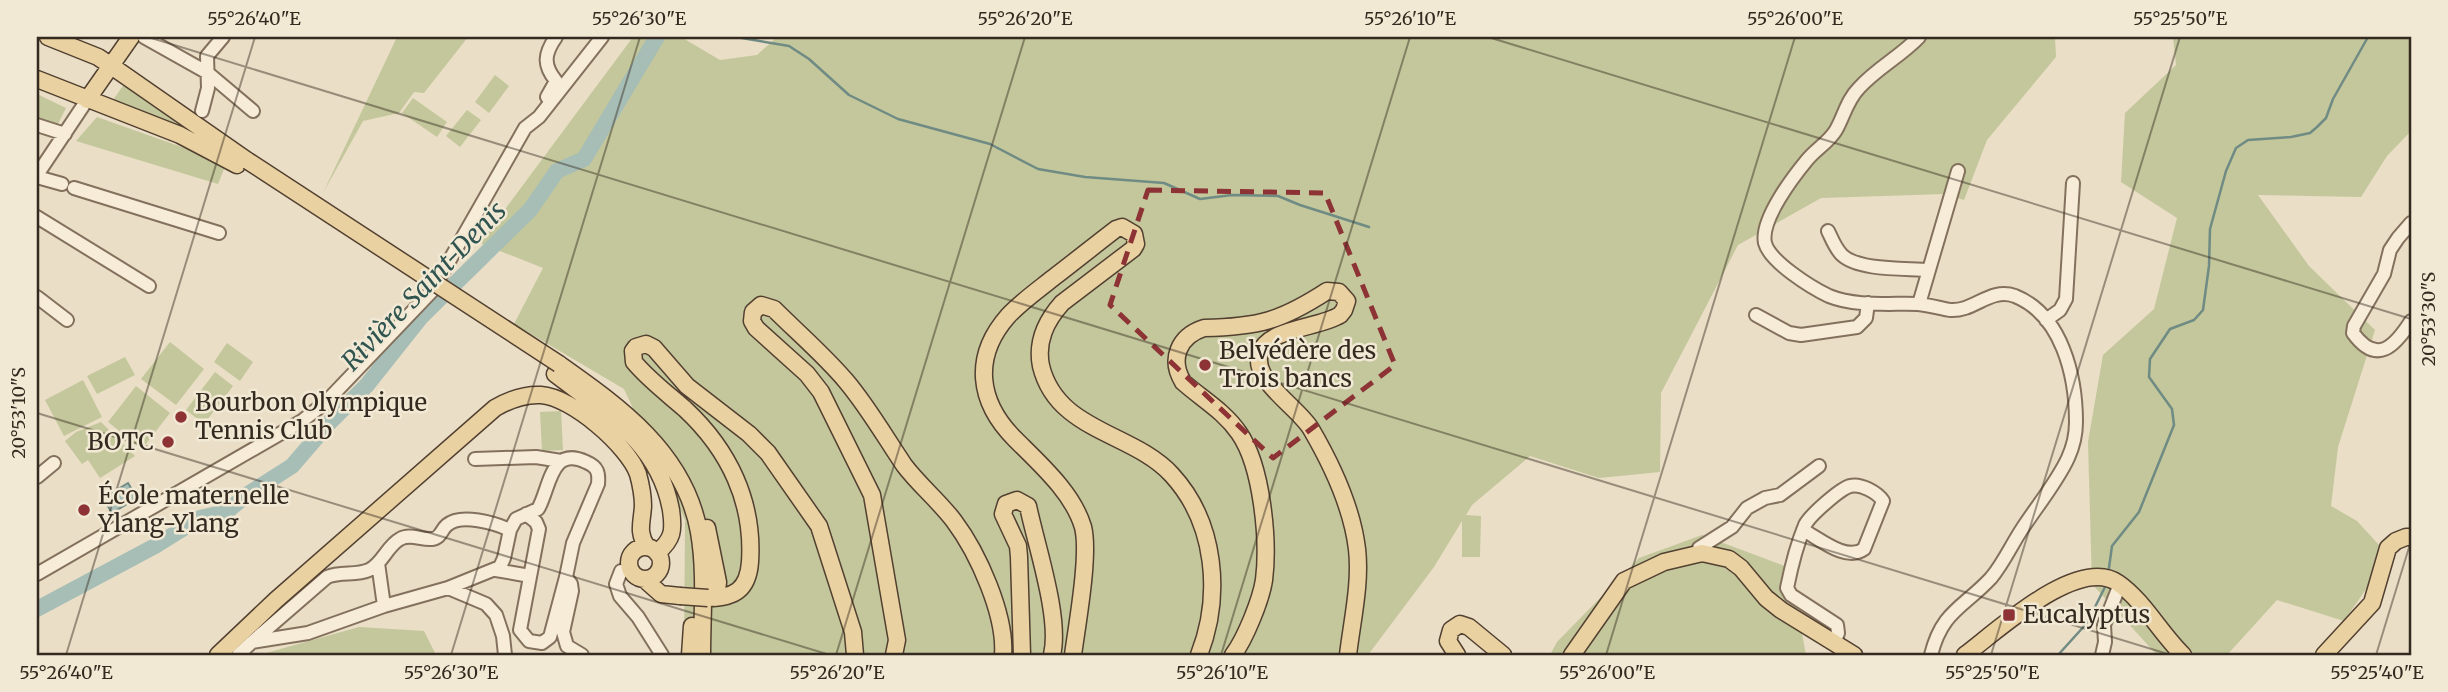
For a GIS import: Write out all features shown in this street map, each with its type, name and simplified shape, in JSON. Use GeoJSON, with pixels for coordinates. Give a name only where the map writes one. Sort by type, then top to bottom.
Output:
{"type":"FeatureCollection","features":[{"type":"Feature","properties":{"kind":"main road"},"geometry":{"type":"LineString","coordinates":[[48,37],[98,57],[246,165],[556,368],[634,426],[655,449],[677,486],[686,513],[695,585],[690,655]]}},
{"type":"Feature","properties":{"kind":"main road"},"geometry":{"type":"LineString","coordinates":[[87,100],[131,37]]}},
{"type":"Feature","properties":{"kind":"main road"},"geometry":{"type":"LineString","coordinates":[[37,79],[180,135],[246,165]]}},
{"type":"Feature","properties":{"kind":"main road"},"geometry":{"type":"LineString","coordinates":[[1073,655],[1084,549],[1083,526],[1076,510],[1061,489],[1008,432],[993,410],[984,388],[982,371],[986,352],[1009,315],[1116,229],[1122,227],[1134,234],[1136,244],[1133,249],[1054,312],[1041,338],[1040,361],[1048,383],[1066,407],[1102,433],[1160,464],[1172,475],[1192,504],[1206,538],[1213,580],[1208,620],[1199,655]]}},
{"type":"Feature","properties":{"kind":"main road"},"geometry":{"type":"LineString","coordinates":[[1233,655],[1264,581],[1260,489],[1240,435],[1226,417],[1183,382],[1178,374],[1176,356],[1184,341],[1204,328],[1249,327],[1266,323],[1295,312],[1332,290],[1339,292],[1346,301],[1340,315],[1273,338],[1262,349],[1258,361],[1262,376],[1268,384],[1304,417],[1325,453],[1341,492],[1357,547],[1356,593],[1348,655]]}},
{"type":"Feature","properties":{"kind":"main road"},"geometry":{"type":"LineString","coordinates":[[894,655],[897,640],[872,495],[821,392],[807,374],[756,328],[752,321],[753,312],[761,305],[774,309],[847,382],[905,466],[961,530],[983,569],[1000,627],[1003,655]]}},
{"type":"Feature","properties":{"kind":"main road"},"geometry":{"type":"LineString","coordinates":[[556,368],[628,430],[648,452],[668,496],[673,523],[672,537],[629,560],[630,569],[635,576],[644,579],[661,594],[712,598],[732,596],[744,587],[750,564],[749,531],[743,495],[729,463],[707,431],[634,362],[632,356],[636,347],[646,344],[654,348],[687,386],[760,443],[819,526],[853,632],[855,655]]}},
{"type":"Feature","properties":{"kind":"main road"},"geometry":{"type":"LineString","coordinates":[[556,368],[627,407],[652,427],[684,466],[698,496],[717,577],[718,591],[712,598]]}},
{"type":"Feature","properties":{"kind":"main road"},"geometry":{"type":"LineString","coordinates":[[556,368],[607,397],[634,420],[666,456],[685,488],[699,532],[702,565],[702,655]]}},
{"type":"Feature","properties":{"kind":"main road"},"geometry":{"type":"LineString","coordinates":[[218,655],[276,600],[495,408],[509,400],[526,396],[542,395],[561,399],[581,412],[623,449],[637,472],[643,491],[640,520],[634,531],[646,551],[660,561],[659,570],[663,585],[678,596]]}},
{"type":"Feature","properties":{"kind":"main road"},"geometry":{"type":"LineString","coordinates":[[1022,655],[1018,546],[1003,514],[1006,504],[1017,500],[1028,506],[1055,635],[1052,655]]}},
{"type":"Feature","properties":{"kind":"main road"},"geometry":{"type":"LineString","coordinates":[[717,577],[728,582],[738,577],[745,558],[749,531]]}},
{"type":"Feature","properties":{"kind":"main road"},"geometry":{"type":"LineString","coordinates":[[2324,655],[2372,603],[2388,548],[2396,541],[2411,535]]}},
{"type":"Feature","properties":{"kind":"main road"},"geometry":{"type":"LineString","coordinates":[[1572,655],[1625,581],[1664,562],[1699,554],[1713,554],[1729,559],[1741,568],[1780,610],[1854,655]]}},
{"type":"Feature","properties":{"kind":"main road"},"geometry":{"type":"LineString","coordinates":[[644,579],[653,577],[659,570]]}},
{"type":"Feature","properties":{"kind":"main road"},"geometry":{"type":"LineString","coordinates":[[1966,655],[2045,596],[2070,583],[2112,580],[2131,593],[2168,641],[2183,655]]}},
{"type":"Feature","properties":{"kind":"main road"},"geometry":{"type":"LineString","coordinates":[[204,655],[276,600]]}},
{"type":"Feature","properties":{"kind":"main road"},"geometry":{"type":"LineString","coordinates":[[1457,655],[1448,640],[1451,630],[1460,624],[1469,627],[1503,655]]}},
{"type":"Feature","properties":{"kind":"street"},"geometry":{"type":"LineString","coordinates":[[144,37],[208,73],[253,111]]}},
{"type":"Feature","properties":{"kind":"street"},"geometry":{"type":"LineString","coordinates":[[202,111],[208,88],[207,56],[223,37]]}},
{"type":"Feature","properties":{"kind":"street"},"geometry":{"type":"LineString","coordinates":[[37,575],[302,421],[326,402],[432,291],[529,123],[555,84],[546,58],[548,48],[556,37]]}},
{"type":"Feature","properties":{"kind":"street"},"geometry":{"type":"LineString","coordinates":[[529,123],[539,117],[602,37]]}},
{"type":"Feature","properties":{"kind":"street"},"geometry":{"type":"LineString","coordinates":[[1919,37],[1856,91],[1836,130],[1809,158],[1778,201],[1765,236],[1768,250],[1776,261],[1831,296],[1868,303],[1919,304],[1960,310],[1988,297],[2000,294],[2014,296],[2035,308],[2055,329],[2065,353],[2071,376],[2076,423],[2068,459],[1992,576],[1952,611],[1941,627],[1931,655]]}},
{"type":"Feature","properties":{"kind":"street"},"geometry":{"type":"LineString","coordinates":[[87,100],[37,176],[219,233]]}},
{"type":"Feature","properties":{"kind":"street"},"geometry":{"type":"LineString","coordinates":[[37,125],[65,134]]}},
{"type":"Feature","properties":{"kind":"street"},"geometry":{"type":"LineString","coordinates":[[1919,304],[1958,172]]}},
{"type":"Feature","properties":{"kind":"street"},"geometry":{"type":"LineString","coordinates":[[2046,320],[2060,310],[2066,299],[2073,183]]}},
{"type":"Feature","properties":{"kind":"street"},"geometry":{"type":"LineString","coordinates":[[37,218],[149,286]]}},
{"type":"Feature","properties":{"kind":"street"},"geometry":{"type":"LineString","coordinates":[[2411,223],[2390,250],[2384,274],[2353,332],[2371,348],[2386,349],[2399,341],[2411,321]]}},
{"type":"Feature","properties":{"kind":"street"},"geometry":{"type":"LineString","coordinates":[[1828,230],[1836,249],[1852,262],[1929,270]]}},
{"type":"Feature","properties":{"kind":"street"},"geometry":{"type":"LineString","coordinates":[[37,298],[67,320]]}},
{"type":"Feature","properties":{"kind":"street"},"geometry":{"type":"LineString","coordinates":[[1756,315],[1789,333],[1801,335],[1857,327],[1866,317],[1868,303]]}},
{"type":"Feature","properties":{"kind":"street"},"geometry":{"type":"LineString","coordinates":[[475,458],[570,459],[587,462],[599,473],[596,493],[573,542],[550,637],[542,643],[525,638],[520,630],[539,529],[536,522],[526,514]]}},
{"type":"Feature","properties":{"kind":"street"},"geometry":{"type":"LineString","coordinates":[[496,570],[505,558],[510,530],[516,519],[538,509],[551,474],[561,461]]}},
{"type":"Feature","properties":{"kind":"street"},"geometry":{"type":"LineString","coordinates":[[37,477],[54,463]]}},
{"type":"Feature","properties":{"kind":"street"},"geometry":{"type":"LineString","coordinates":[[1699,554],[1703,543],[1732,527],[1747,508],[1765,498],[1780,495],[1819,466]]}},
{"type":"Feature","properties":{"kind":"street"},"geometry":{"type":"LineString","coordinates":[[1803,530],[1848,554],[1857,554],[1864,549],[1883,501],[1861,486],[1847,487],[1812,515],[1803,530],[1787,588],[1791,595],[1837,625],[1838,633],[1834,643]]}},
{"type":"Feature","properties":{"kind":"street"},"geometry":{"type":"LineString","coordinates":[[238,655],[327,577],[367,571],[379,563],[401,538],[433,539],[452,522],[487,521],[510,530]]}},
{"type":"Feature","properties":{"kind":"street"},"geometry":{"type":"LineString","coordinates":[[379,563],[384,606]]}},
{"type":"Feature","properties":{"kind":"street"},"geometry":{"type":"LineString","coordinates":[[252,642],[308,633],[496,570],[530,576]]}},
{"type":"Feature","properties":{"kind":"street"},"geometry":{"type":"LineString","coordinates":[[621,571],[616,584],[620,596],[638,617],[662,655]]}},
{"type":"Feature","properties":{"kind":"street"},"geometry":{"type":"LineString","coordinates":[[566,577],[572,587],[564,639],[573,651],[582,655]]}},
{"type":"Feature","properties":{"kind":"street"},"geometry":{"type":"LineString","coordinates":[[2102,655],[2112,580]]}},
{"type":"Feature","properties":{"kind":"street"},"geometry":{"type":"LineString","coordinates":[[448,588],[486,604],[496,615],[503,636],[505,655]]}},
{"type":"Feature","properties":{"kind":"highlighted area"},"geometry":{"type":"Polygon","coordinates":[[[1148,190],[1325,193],[1395,365],[1273,458],[1110,305],[1148,190]]]}},
{"type":"Feature","properties":{"kind":"green space"},"geometry":{"type":"Polygon","coordinates":[[[397,37],[468,37],[424,93],[414,92],[399,113],[363,121],[323,193],[397,37]]]}},
{"type":"Feature","properties":{"kind":"green space"},"geometry":{"type":"Polygon","coordinates":[[[633,37],[681,37],[720,60],[757,55],[777,37],[2055,37],[2056,57],[1987,140],[1964,200],[1945,194],[1821,198],[1738,245],[1661,393],[1660,472],[1599,478],[1530,456],[1472,505],[1466,515],[1481,516],[1480,557],[1462,557],[1462,521],[1434,567],[1368,655],[684,655],[685,520],[624,389],[514,324],[543,268],[480,243],[633,37]]]}},
{"type":"Feature","properties":{"kind":"green space"},"geometry":{"type":"Polygon","coordinates":[[[2173,37],[2411,37],[2411,131],[2387,156],[2361,197],[2258,195],[2309,266],[2375,330],[2338,447],[2331,506],[2357,521],[2389,556],[2344,621],[2277,600],[2227,655],[2157,655],[2092,584],[2088,442],[2103,355],[2154,309],[2177,218],[2121,182],[2125,113],[2176,65],[2173,37]]]}},
{"type":"Feature","properties":{"kind":"green space"},"geometry":{"type":"Polygon","coordinates":[[[495,75],[509,86],[489,113],[475,102],[495,75]]]}},
{"type":"Feature","properties":{"kind":"green space"},"geometry":{"type":"Polygon","coordinates":[[[125,83],[192,131],[190,134],[110,104],[125,83]]]}},
{"type":"Feature","properties":{"kind":"green space"},"geometry":{"type":"Polygon","coordinates":[[[37,94],[66,108],[56,128],[37,121],[37,94]]]}},
{"type":"Feature","properties":{"kind":"green space"},"geometry":{"type":"Polygon","coordinates":[[[413,98],[447,122],[437,137],[402,113],[413,98]]]}},
{"type":"Feature","properties":{"kind":"green space"},"geometry":{"type":"Polygon","coordinates":[[[467,110],[481,120],[460,147],[446,136],[467,110]]]}},
{"type":"Feature","properties":{"kind":"green space"},"geometry":{"type":"Polygon","coordinates":[[[97,117],[193,151],[224,169],[218,184],[76,141],[97,117]]]}},
{"type":"Feature","properties":{"kind":"green space"},"geometry":{"type":"Polygon","coordinates":[[[170,342],[204,369],[176,405],[141,379],[170,342]]]}},
{"type":"Feature","properties":{"kind":"green space"},"geometry":{"type":"Polygon","coordinates":[[[227,343],[253,362],[240,381],[214,362],[227,343]]]}},
{"type":"Feature","properties":{"kind":"green space"},"geometry":{"type":"Polygon","coordinates":[[[125,357],[135,375],[97,394],[87,376],[125,357]]]}},
{"type":"Feature","properties":{"kind":"green space"},"geometry":{"type":"Polygon","coordinates":[[[215,372],[233,386],[204,424],[186,410],[215,372]]]}},
{"type":"Feature","properties":{"kind":"green space"},"geometry":{"type":"Polygon","coordinates":[[[83,380],[102,417],[64,436],[45,400],[83,380]]]}},
{"type":"Feature","properties":{"kind":"green space"},"geometry":{"type":"Polygon","coordinates":[[[136,386],[170,413],[142,449],[108,422],[136,386]]]}},
{"type":"Feature","properties":{"kind":"green space"},"geometry":{"type":"Polygon","coordinates":[[[561,411],[563,450],[542,451],[540,412],[561,411]]]}},
{"type":"Feature","properties":{"kind":"green space"},"geometry":{"type":"Polygon","coordinates":[[[101,422],[135,456],[100,478],[88,460],[82,464],[65,441],[76,432],[101,422]]]}},
{"type":"Feature","properties":{"kind":"green space"},"geometry":{"type":"Polygon","coordinates":[[[1702,535],[1790,568],[1806,655],[1550,655],[1557,642],[1639,558],[1702,535]]]}},
{"type":"Feature","properties":{"kind":"green space"},"geometry":{"type":"Polygon","coordinates":[[[359,627],[424,631],[436,655],[259,655],[359,627]]]}},
{"type":"Feature","properties":{"kind":"water"},"geometry":{"type":"Polygon","coordinates":[[[128,483],[137,498],[112,513],[103,498],[128,483]]]}},
{"type":"Feature","properties":{"kind":"waterway","name":"Rivière Saint-Denis"},"geometry":{"type":"LineString","coordinates":[[37,609],[155,546],[200,518],[226,512],[248,494],[292,466],[367,385],[421,317],[530,210],[557,171],[584,159],[657,37]]}},
{"type":"Feature","properties":{"kind":"waterway"},"geometry":{"type":"LineString","coordinates":[[736,37],[789,46],[809,59],[849,95],[898,119],[990,144],[1038,169],[1085,177],[1164,183],[1200,199],[1232,195],[1278,196],[1369,227]]}},
{"type":"Feature","properties":{"kind":"waterway"},"geometry":{"type":"LineString","coordinates":[[2108,575],[2112,546],[2139,512],[2174,425],[2172,409],[2149,377],[2150,359],[2170,329],[2194,320],[2203,310],[2209,266],[2210,229],[2226,171],[2236,148],[2248,140],[2310,133],[2326,118],[2333,99],[2368,37]]}},
{"type":"Feature","properties":{"kind":"waterway"},"geometry":{"type":"LineString","coordinates":[[2058,655],[2087,623],[2106,585]]}},
{"type":"Feature","properties":{"kind":"place","name":"Belvédère des Trois bancs"},"geometry":{"type":"Point","coordinates":[1205,365]}},
{"type":"Feature","properties":{"kind":"place","name":"Bourbon Olympique Tennis Club"},"geometry":{"type":"Point","coordinates":[181,417]}},
{"type":"Feature","properties":{"kind":"place","name":"BOTC"},"geometry":{"type":"Point","coordinates":[168,442]}},
{"type":"Feature","properties":{"kind":"place","name":"École maternelle Ylang-Ylang"},"geometry":{"type":"Point","coordinates":[84,510]}},
{"type":"Feature","properties":{"kind":"place","name":"Eucalyptus"},"geometry":{"type":"Point","coordinates":[2009,615]}}]}
